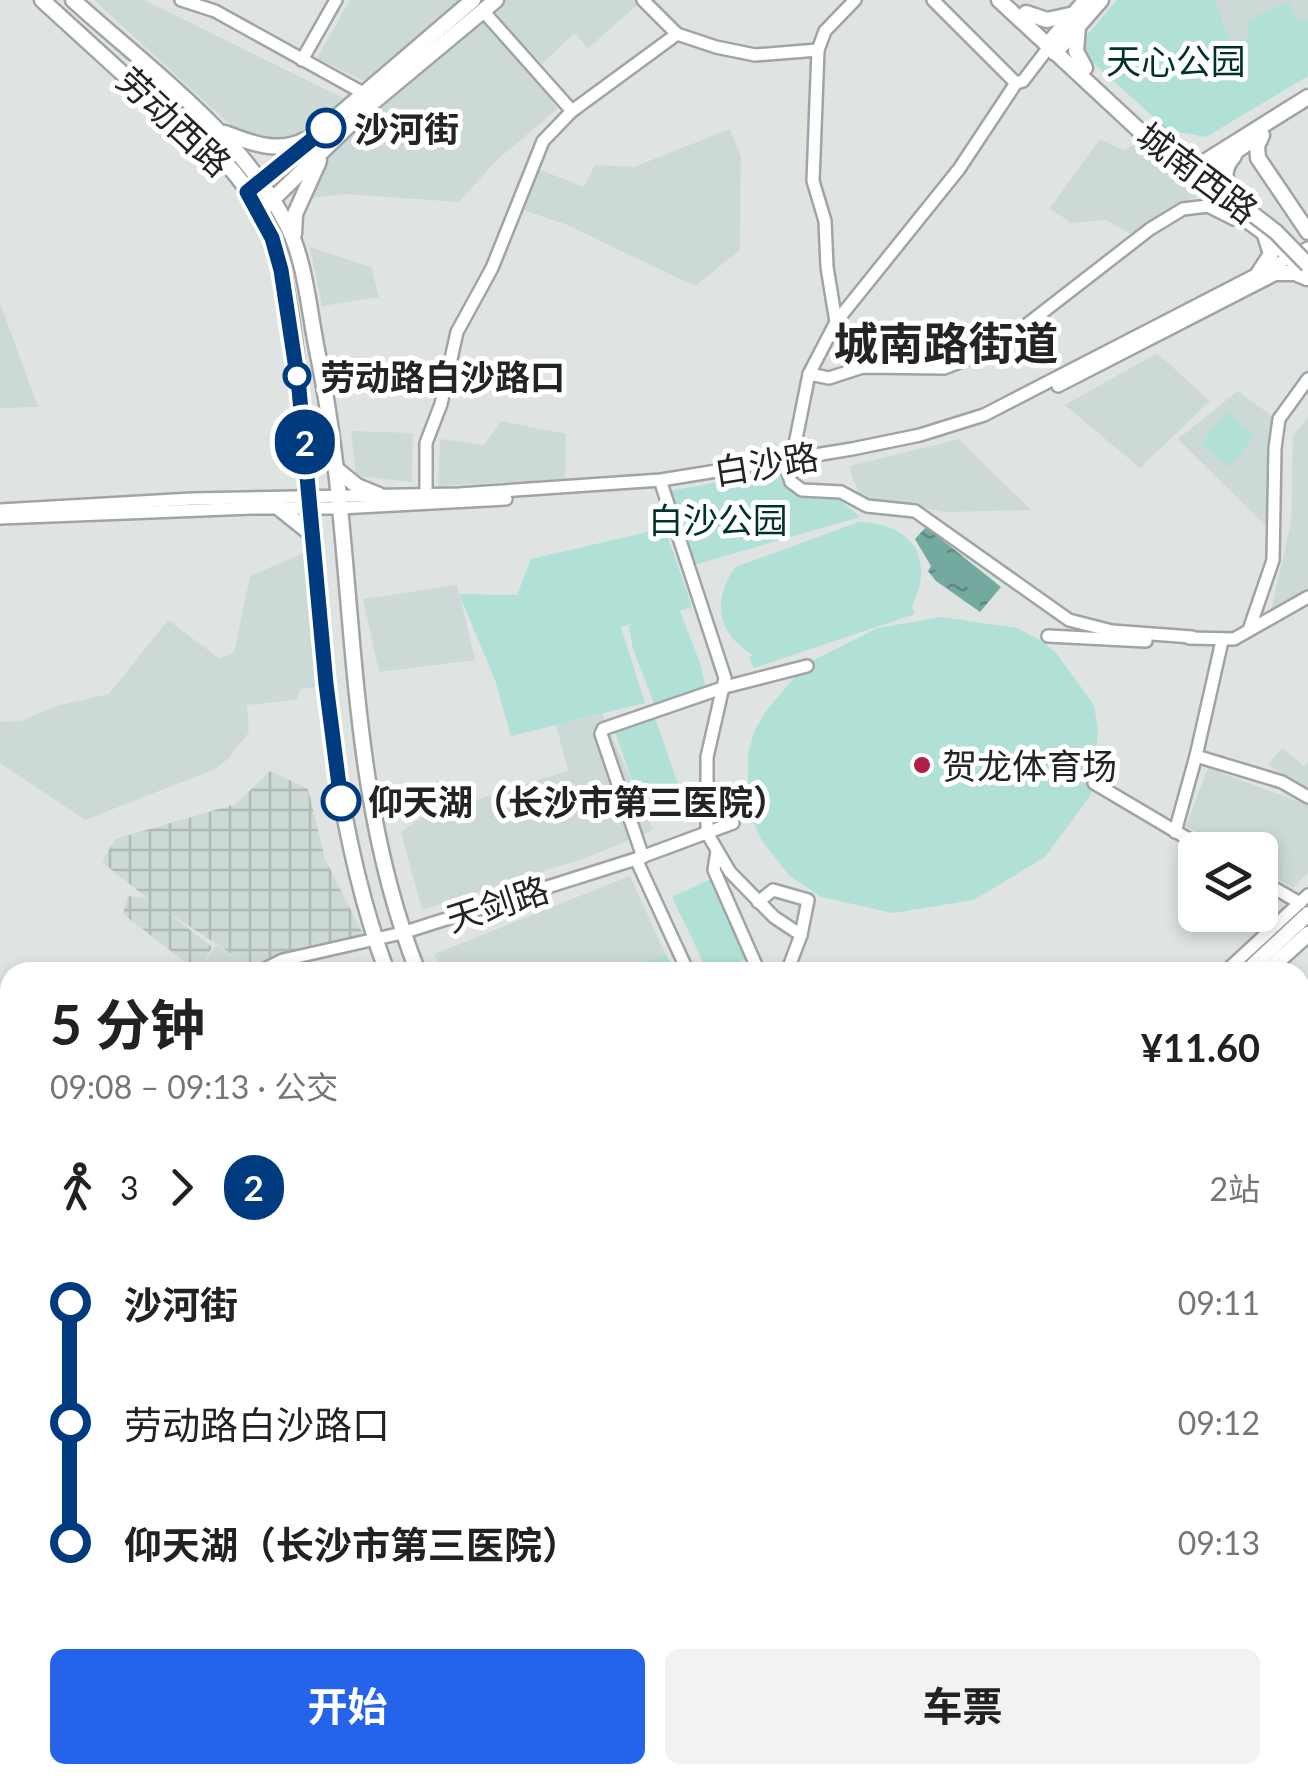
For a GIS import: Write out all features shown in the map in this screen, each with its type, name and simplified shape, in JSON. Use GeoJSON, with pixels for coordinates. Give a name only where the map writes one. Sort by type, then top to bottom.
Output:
{"type":"FeatureCollection","features":[{"type":"Feature","properties":{"kind":"main road","name":"劳动西路"},"geometry":{"type":"LineString","coordinates":[[42,0],[201,145],[217,152],[259,210],[277,250],[307,465],[326,684],[342,805],[384,962]]}},
{"type":"Feature","properties":{"kind":"main road","name":"劳动西路"},"geometry":{"type":"LineString","coordinates":[[74,0],[224,133],[261,183],[294,240],[328,402],[370,806],[402,933],[414,962]]}},
{"type":"Feature","properties":{"kind":"main road"},"geometry":{"type":"LineString","coordinates":[[259,210],[272,201],[364,94],[479,6],[496,0]]}},
{"type":"Feature","properties":{"kind":"main road","name":"城南西路"},"geometry":{"type":"LineString","coordinates":[[999,0],[1193,173],[1268,217],[1303,258]]}},
{"type":"Feature","properties":{"kind":"main road","name":"城南西路"},"geometry":{"type":"LineString","coordinates":[[1011,0],[1053,46],[1085,68],[1173,147],[1193,173]]}},
{"type":"Feature","properties":{"kind":"main road"},"geometry":{"type":"LineString","coordinates":[[1085,68],[1076,51],[1076,20],[1086,0]]}},
{"type":"Feature","properties":{"kind":"main road"},"geometry":{"type":"LineString","coordinates":[[1053,46],[1101,0]]}},
{"type":"Feature","properties":{"kind":"main road"},"geometry":{"type":"LineString","coordinates":[[247,192],[371,104],[479,6]]}},
{"type":"Feature","properties":{"kind":"main road"},"geometry":{"type":"LineString","coordinates":[[1026,13],[1048,20],[1076,20]]}},
{"type":"Feature","properties":{"kind":"main road"},"geometry":{"type":"LineString","coordinates":[[1173,147],[1194,152],[1232,151],[1308,97]]}},
{"type":"Feature","properties":{"kind":"main road"},"geometry":{"type":"LineString","coordinates":[[1308,106],[1193,173],[1266,237],[1303,258],[1308,278]]}},
{"type":"Feature","properties":{"kind":"main road"},"geometry":{"type":"LineString","coordinates":[[1267,130],[1259,140],[1258,158],[1306,228]]}},
{"type":"Feature","properties":{"kind":"main road"},"geometry":{"type":"LineString","coordinates":[[224,133],[267,146],[292,146],[326,137]]}},
{"type":"Feature","properties":{"kind":"main road"},"geometry":{"type":"LineString","coordinates":[[294,240],[295,214],[326,137]]}},
{"type":"Feature","properties":{"kind":"main road"},"geometry":{"type":"LineString","coordinates":[[1230,193],[1225,174],[1232,151]]}},
{"type":"Feature","properties":{"kind":"main road"},"geometry":{"type":"LineString","coordinates":[[1258,274],[1270,259],[1266,237]]}},
{"type":"Feature","properties":{"kind":"main road"},"geometry":{"type":"LineString","coordinates":[[1278,273],[1308,278]]}},
{"type":"Feature","properties":{"kind":"main road"},"geometry":{"type":"LineString","coordinates":[[336,468],[357,486],[379,495]]}},
{"type":"Feature","properties":{"kind":"main road"},"geometry":{"type":"LineString","coordinates":[[282,502],[314,536]]}},
{"type":"Feature","properties":{"kind":"main road"},"geometry":{"type":"LineString","coordinates":[[1255,962],[1306,904]]}},
{"type":"Feature","properties":{"kind":"main road"},"geometry":{"type":"LineString","coordinates":[[1277,962],[1308,934]]}},
{"type":"Feature","properties":{"kind":"street"},"geometry":{"type":"LineString","coordinates":[[180,0],[215,11],[364,94]]}},
{"type":"Feature","properties":{"kind":"street"},"geometry":{"type":"LineString","coordinates":[[302,60],[336,0]]}},
{"type":"Feature","properties":{"kind":"street"},"geometry":{"type":"LineString","coordinates":[[836,322],[827,267],[826,221],[813,181],[818,50],[824,31],[855,0]]}},
{"type":"Feature","properties":{"kind":"street"},"geometry":{"type":"LineString","coordinates":[[933,0],[1016,83]]}},
{"type":"Feature","properties":{"kind":"street"},"geometry":{"type":"LineString","coordinates":[[649,2],[676,34],[716,47],[755,55],[818,50]]}},
{"type":"Feature","properties":{"kind":"street"},"geometry":{"type":"LineString","coordinates":[[479,6],[572,112]]}},
{"type":"Feature","properties":{"kind":"street"},"geometry":{"type":"LineString","coordinates":[[426,495],[426,443],[441,404],[457,332],[492,268],[543,141],[572,112],[676,34]]}},
{"type":"Feature","properties":{"kind":"street"},"geometry":{"type":"LineString","coordinates":[[1053,46],[1023,81],[1016,83],[958,169],[836,322],[809,374],[789,463],[791,482],[802,490],[841,492],[867,506],[915,510],[1069,620],[1112,630],[1222,641],[1308,597]]}},
{"type":"Feature","properties":{"kind":"street"},"geometry":{"type":"LineString","coordinates":[[809,374],[829,378],[863,367],[944,368],[986,352],[1058,302],[1150,229],[1183,209],[1208,206],[1266,237]]}},
{"type":"Feature","properties":{"kind":"street","name":"白沙路"},"geometry":{"type":"LineString","coordinates":[[0,510],[311,501],[364,507],[662,486],[920,442],[986,422],[1303,258]]}},
{"type":"Feature","properties":{"kind":"street","name":"白沙路"},"geometry":{"type":"LineString","coordinates":[[339,502],[379,495],[661,480],[789,463],[920,435],[984,414],[1258,274],[1303,258]]}},
{"type":"Feature","properties":{"kind":"street"},"geometry":{"type":"LineString","coordinates":[[1249,630],[1274,560],[1279,419],[1308,380]]}},
{"type":"Feature","properties":{"kind":"street"},"geometry":{"type":"LineString","coordinates":[[282,502],[300,484],[307,465]]}},
{"type":"Feature","properties":{"kind":"street"},"geometry":{"type":"LineString","coordinates":[[662,486],[725,678],[726,688],[707,756],[707,833],[730,872],[758,902],[801,935]]}},
{"type":"Feature","properties":{"kind":"street","name":"白沙路"},"geometry":{"type":"LineString","coordinates":[[0,518],[282,502]]}},
{"type":"Feature","properties":{"kind":"street"},"geometry":{"type":"LineString","coordinates":[[342,536],[350,520],[364,507]]}},
{"type":"Feature","properties":{"kind":"street"},"geometry":{"type":"LineString","coordinates":[[1048,636],[1162,642],[1192,637]]}},
{"type":"Feature","properties":{"kind":"street"},"geometry":{"type":"LineString","coordinates":[[1175,832],[1222,641]]}},
{"type":"Feature","properties":{"kind":"street"},"geometry":{"type":"LineString","coordinates":[[684,962],[639,858],[601,734],[603,730],[726,688],[807,666]]}},
{"type":"Feature","properties":{"kind":"street"},"geometry":{"type":"LineString","coordinates":[[1196,756],[1282,782],[1308,797]]}},
{"type":"Feature","properties":{"kind":"street"},"geometry":{"type":"LineString","coordinates":[[1094,783],[1178,834]]}},
{"type":"Feature","properties":{"kind":"street","name":"天剑路"},"geometry":{"type":"LineString","coordinates":[[277,962],[402,933],[733,824]]}},
{"type":"Feature","properties":{"kind":"street"},"geometry":{"type":"LineString","coordinates":[[717,851],[714,870],[755,962]]}},
{"type":"Feature","properties":{"kind":"street"},"geometry":{"type":"LineString","coordinates":[[1237,962],[1306,904],[1278,889]]}},
{"type":"Feature","properties":{"kind":"street"},"geometry":{"type":"LineString","coordinates":[[758,902],[772,890],[808,900],[791,962]]}},
{"type":"Feature","properties":{"kind":"shaded area"},"geometry":{"type":"Polygon","coordinates":[[[94,0],[144,0],[343,98],[364,81],[317,58],[350,0],[635,0],[639,4],[588,48],[574,33],[542,64],[511,32],[557,109],[497,160],[459,202],[345,194],[295,200],[262,165],[290,141],[237,131],[94,0]]]}},
{"type":"Feature","properties":{"kind":"shaded area"},"geometry":{"type":"Polygon","coordinates":[[[1214,0],[1308,0],[1308,19],[1299,24],[1289,3],[1250,37],[1231,42],[1214,0]]]}},
{"type":"Feature","properties":{"kind":"shaded area"},"geometry":{"type":"Polygon","coordinates":[[[730,129],[741,157],[740,250],[695,286],[565,224],[523,210],[538,169],[584,187],[595,165],[634,167],[730,129]]]}},
{"type":"Feature","properties":{"kind":"shaded area"},"geometry":{"type":"Polygon","coordinates":[[[1100,139],[1123,150],[1139,143],[1200,196],[1179,203],[1131,234],[1107,220],[1071,223],[1050,208],[1100,139]]]}},
{"type":"Feature","properties":{"kind":"shaded area"},"geometry":{"type":"Polygon","coordinates":[[[310,247],[371,267],[379,297],[322,306],[310,247]]]}},
{"type":"Feature","properties":{"kind":"shaded area"},"geometry":{"type":"Polygon","coordinates":[[[0,303],[38,407],[0,408],[0,303]]]}},
{"type":"Feature","properties":{"kind":"shaded area"},"geometry":{"type":"Polygon","coordinates":[[[1157,353],[1210,401],[1140,468],[1065,405],[1157,353]]]}},
{"type":"Feature","properties":{"kind":"shaded area"},"geometry":{"type":"Polygon","coordinates":[[[1238,391],[1272,416],[1269,529],[1178,439],[1238,391]]]}},
{"type":"Feature","properties":{"kind":"shaded area"},"geometry":{"type":"Polygon","coordinates":[[[1308,417],[1308,588],[1271,611],[1291,522],[1293,436],[1308,417]]]}},
{"type":"Feature","properties":{"kind":"shaded area"},"geometry":{"type":"Polygon","coordinates":[[[501,421],[566,434],[565,479],[438,486],[440,439],[484,445],[501,421]]]}},
{"type":"Feature","properties":{"kind":"shaded area"},"geometry":{"type":"Polygon","coordinates":[[[351,431],[413,433],[412,482],[356,476],[351,431]]]}},
{"type":"Feature","properties":{"kind":"shaded area"},"geometry":{"type":"Polygon","coordinates":[[[959,439],[1031,510],[945,512],[859,496],[849,466],[959,439]]]}},
{"type":"Feature","properties":{"kind":"shaded area"},"geometry":{"type":"Polygon","coordinates":[[[308,551],[325,686],[301,689],[296,700],[247,705],[249,732],[215,769],[85,820],[0,763],[0,722],[21,721],[56,706],[109,694],[168,620],[220,659],[234,652],[250,576],[308,551]]]}},
{"type":"Feature","properties":{"kind":"shaded area"},"geometry":{"type":"Polygon","coordinates":[[[457,585],[475,660],[379,672],[363,599],[457,585]]]}},
{"type":"Feature","properties":{"kind":"shaded area"},"geometry":{"type":"Polygon","coordinates":[[[602,714],[653,830],[585,858],[422,910],[401,832],[422,817],[568,771],[556,725],[602,714]]]}},
{"type":"Feature","properties":{"kind":"shaded area"},"geometry":{"type":"Polygon","coordinates":[[[1282,748],[1304,766],[1308,762],[1308,789],[1293,778],[1290,782],[1268,764],[1282,748]]]}},
{"type":"Feature","properties":{"kind":"shaded area"},"geometry":{"type":"Polygon","coordinates":[[[1208,768],[1308,805],[1308,872],[1293,888],[1278,879],[1278,832],[1196,832],[1186,826],[1208,768]]]}},
{"type":"Feature","properties":{"kind":"shaded area"},"geometry":{"type":"Polygon","coordinates":[[[270,771],[308,789],[325,859],[365,938],[283,962],[244,962],[166,911],[212,947],[204,962],[185,962],[123,914],[128,896],[147,898],[102,862],[115,839],[236,804],[270,771]]]}},
{"type":"Feature","properties":{"kind":"shaded area"},"geometry":{"type":"Polygon","coordinates":[[[630,876],[665,953],[647,962],[438,962],[435,954],[630,876]]]}},
{"type":"Feature","properties":{"kind":"shaded area"},"geometry":{"type":"Polygon","coordinates":[[[216,945],[243,962],[205,962],[216,945]]]}},
{"type":"Feature","properties":{"kind":"green space","name":"天心公园"},"geometry":{"type":"Polygon","coordinates":[[[1117,0],[1214,0],[1231,42],[1250,37],[1246,21],[1289,2],[1299,23],[1308,19],[1308,76],[1206,137],[1168,130],[1090,60],[1082,41],[1117,0]]]}},
{"type":"Feature","properties":{"kind":"green space"},"geometry":{"type":"Polygon","coordinates":[[[1226,412],[1255,434],[1230,467],[1201,445],[1226,412]]]}},
{"type":"Feature","properties":{"kind":"green space","name":"白沙公园"},"geometry":{"type":"Polygon","coordinates":[[[781,471],[800,497],[837,498],[860,517],[694,565],[669,491],[781,471]]]}},
{"type":"Feature","properties":{"kind":"green space"},"geometry":{"type":"Polygon","coordinates":[[[859,522],[893,529],[914,546],[921,573],[912,606],[915,614],[754,668],[749,657],[753,655],[732,637],[722,616],[723,592],[735,567],[859,522]]]}},
{"type":"Feature","properties":{"kind":"green space"},"geometry":{"type":"Polygon","coordinates":[[[665,528],[692,607],[680,611],[706,689],[655,706],[633,649],[629,626],[635,623],[621,627],[645,703],[511,736],[495,680],[459,594],[517,595],[531,559],[665,528]]]}},
{"type":"Feature","properties":{"kind":"green space","name":"贺龙体育场"},"geometry":{"type":"Polygon","coordinates":[[[941,617],[1017,628],[1057,654],[1094,705],[1098,731],[1091,795],[1045,857],[974,900],[893,913],[821,897],[789,875],[762,841],[751,818],[748,755],[754,732],[766,711],[814,660],[878,628],[941,617]]]}},
{"type":"Feature","properties":{"kind":"green space"},"geometry":{"type":"Polygon","coordinates":[[[654,715],[683,798],[643,812],[614,729],[654,715]]]}},
{"type":"Feature","properties":{"kind":"green space"},"geometry":{"type":"Polygon","coordinates":[[[711,879],[748,958],[739,962],[703,962],[672,897],[711,879]]]}},
{"type":"Feature","properties":{"kind":"green space"},"geometry":{"type":"Polygon","coordinates":[[[665,953],[670,962],[647,962],[665,953]]]}},
{"type":"Feature","properties":{"kind":"water"},"geometry":{"type":"Polygon","coordinates":[[[926,527],[1001,587],[980,612],[928,571],[931,566],[915,539],[926,527]]]}},
{"type":"Feature","properties":{"kind":"bus line","name":"2"},"geometry":{"type":"LineString","coordinates":[[326,128],[247,192],[272,238],[281,270],[299,389],[326,684],[341,801]]}},
{"type":"Feature","properties":{"kind":"place","name":"沙河街"},"geometry":{"type":"Point","coordinates":[326,128]}},
{"type":"Feature","properties":{"kind":"place","name":"劳动路白沙路口"},"geometry":{"type":"Point","coordinates":[297,376]}},
{"type":"Feature","properties":{"kind":"place","name":"贺龙体育场"},"geometry":{"type":"Point","coordinates":[922,765]}},
{"type":"Feature","properties":{"kind":"place","name":"仰天湖（长沙市第三医院）"},"geometry":{"type":"Point","coordinates":[341,801]}},
{"type":"Feature","properties":{"kind":"district","name":"城南路街道"},"geometry":{"type":"Point","coordinates":[946,343]}}]}
